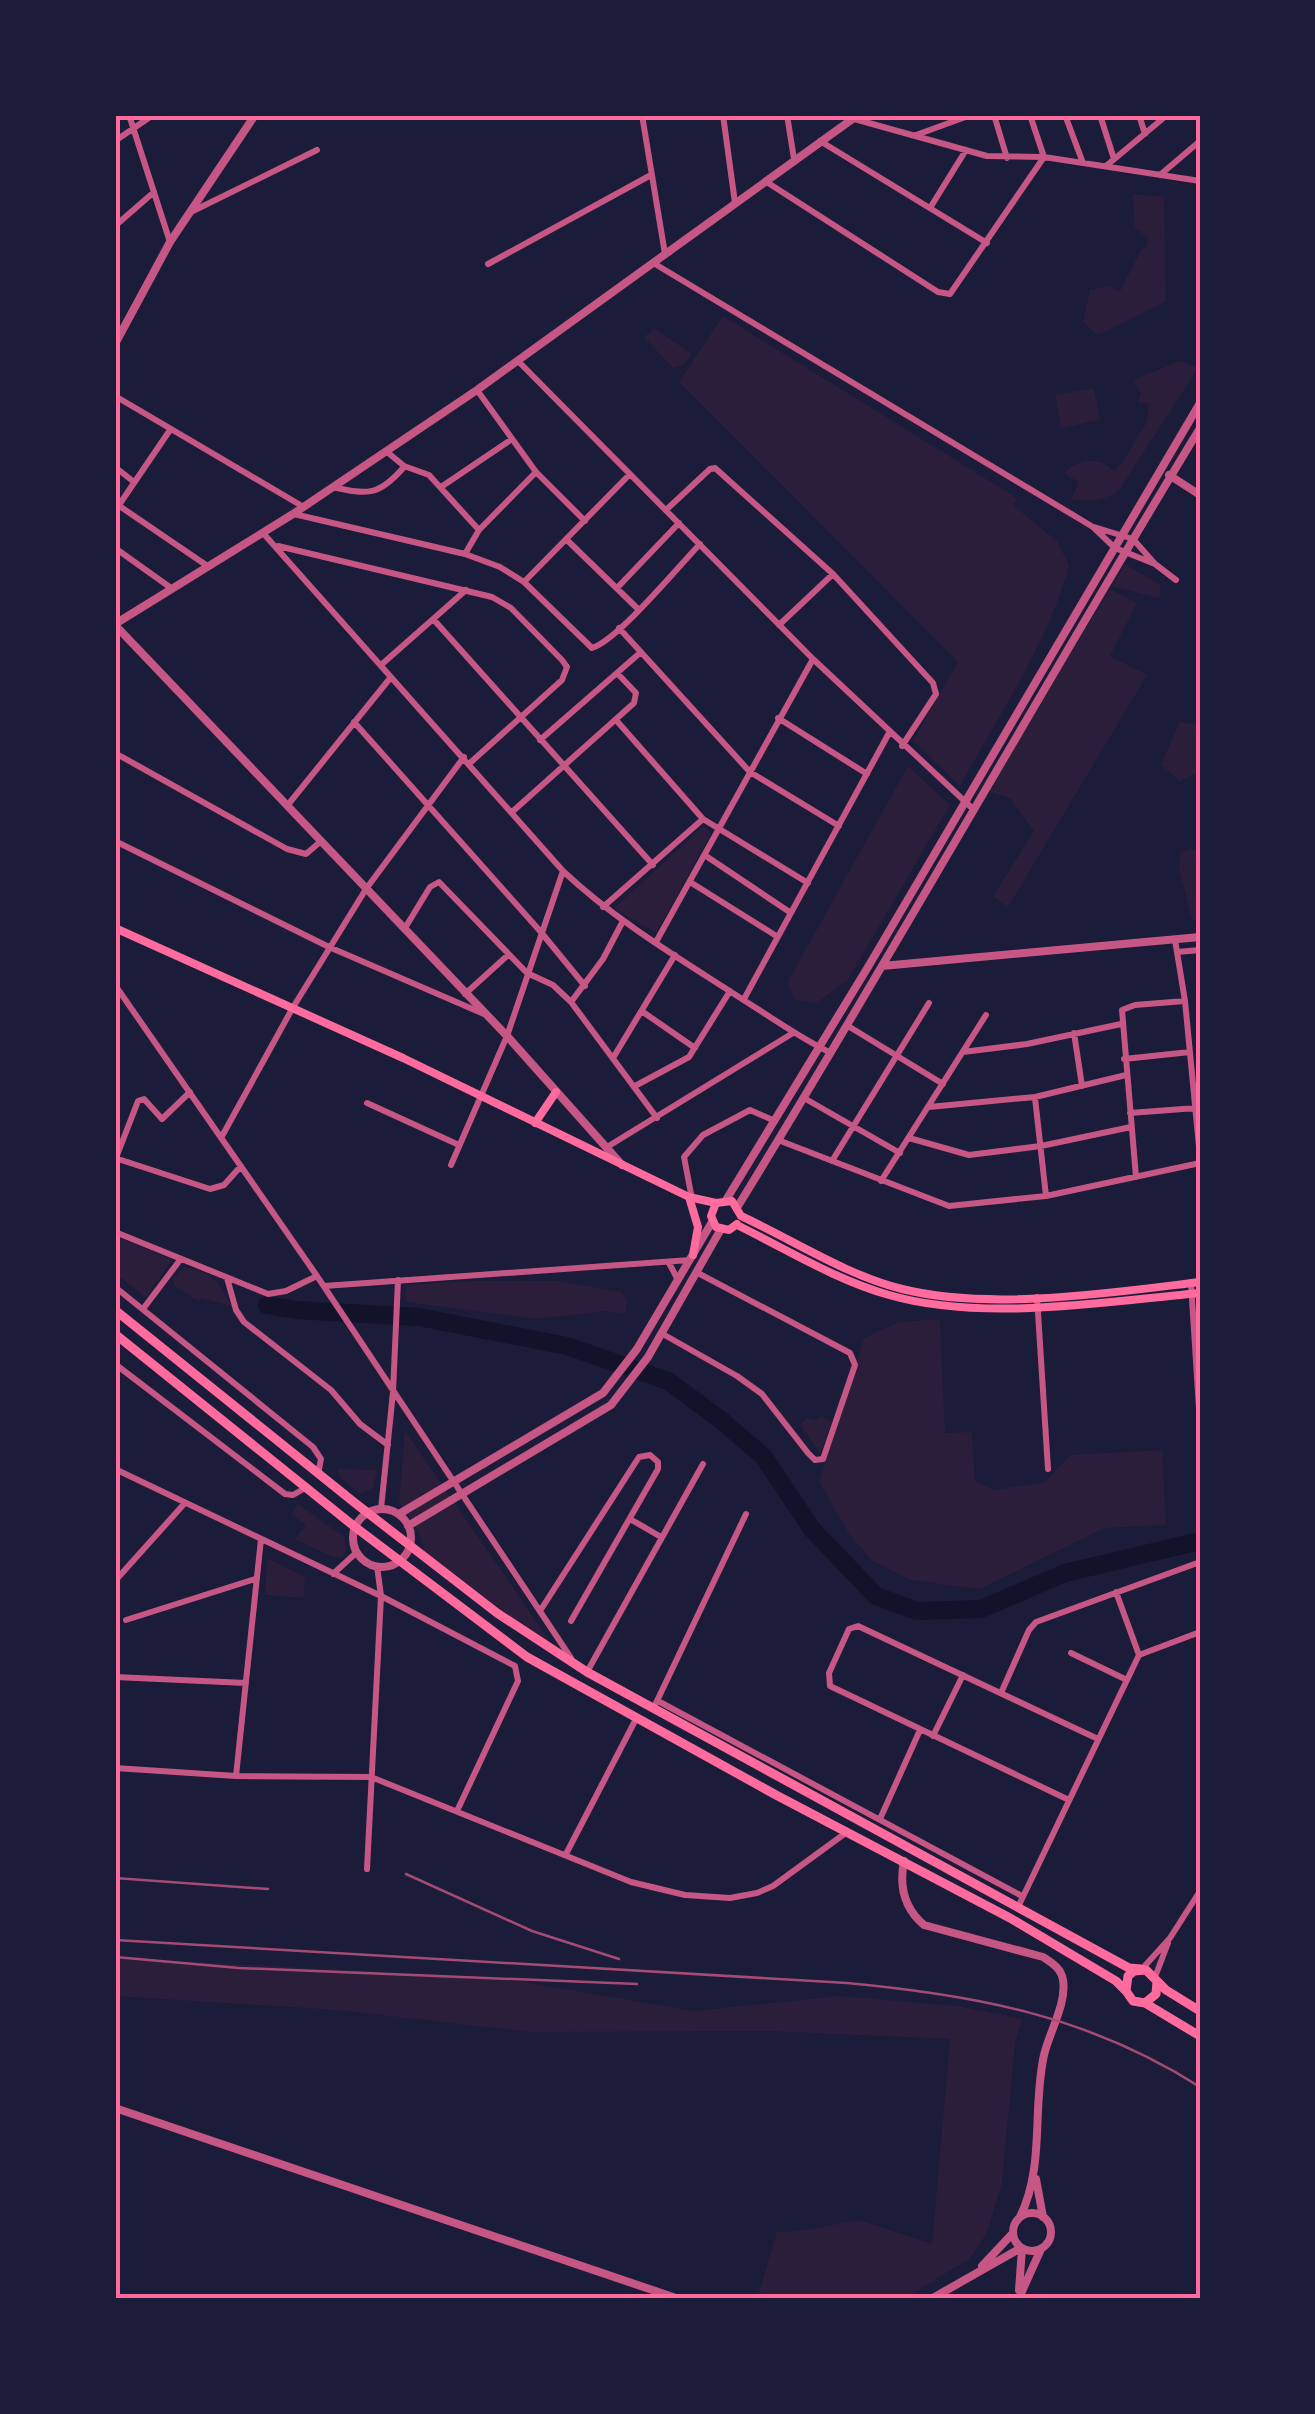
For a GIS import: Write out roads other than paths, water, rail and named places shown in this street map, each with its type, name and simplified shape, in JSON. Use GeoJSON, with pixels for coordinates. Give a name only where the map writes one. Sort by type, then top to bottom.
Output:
{"type":"FeatureCollection","features":[{"type":"Feature","properties":{"kind":"main road"},"geometry":{"type":"LineString","coordinates":[[115,928],[692,1198],[738,1206],[741,1216],[737,1225],[721,1229],[692,1198]]}},
{"type":"Feature","properties":{"kind":"main road"},"geometry":{"type":"LineString","coordinates":[[535,1123],[556,1092]]}},
{"type":"Feature","properties":{"kind":"main road"},"geometry":{"type":"LineString","coordinates":[[692,1198],[698,1227],[692,1258]]}},
{"type":"Feature","properties":{"kind":"main road"},"geometry":{"type":"LineString","coordinates":[[712,1217],[721,1201]]}},
{"type":"Feature","properties":{"kind":"main road"},"geometry":{"type":"LineString","coordinates":[[741,1216],[902,1289],[966,1299],[1037,1302]]}},
{"type":"Feature","properties":{"kind":"main road"},"geometry":{"type":"LineString","coordinates":[[737,1225],[891,1296],[946,1306],[1196,1288]]}},
{"type":"Feature","properties":{"kind":"main road"},"geometry":{"type":"LineString","coordinates":[[115,1310],[367,1512],[498,1612],[575,1664],[1020,1902],[1129,1968],[1142,1969],[1200,2012]]}},
{"type":"Feature","properties":{"kind":"main road"},"geometry":{"type":"LineString","coordinates":[[115,1334],[355,1527],[527,1657],[1026,1928],[1116,1981],[1133,2000],[1145,2002],[1200,2036]]}},
{"type":"Feature","properties":{"kind":"main road"},"geometry":{"type":"LineString","coordinates":[[1126,1991],[1128,1976],[1142,1969]]}},
{"type":"Feature","properties":{"kind":"main road"},"geometry":{"type":"LineString","coordinates":[[1145,2002],[1156,1994],[1156,1979]]}},
{"type":"Feature","properties":{"kind":"street"},"geometry":{"type":"LineString","coordinates":[[129,115],[170,242]]}},
{"type":"Feature","properties":{"kind":"street"},"geometry":{"type":"LineString","coordinates":[[115,141],[153,115]]}},
{"type":"Feature","properties":{"kind":"street"},"geometry":{"type":"LineString","coordinates":[[115,344],[170,242],[256,115]]}},
{"type":"Feature","properties":{"kind":"street"},"geometry":{"type":"LineString","coordinates":[[642,115],[665,256]]}},
{"type":"Feature","properties":{"kind":"street"},"geometry":{"type":"LineString","coordinates":[[723,115],[735,203]]}},
{"type":"Feature","properties":{"kind":"street"},"geometry":{"type":"LineString","coordinates":[[787,115],[794,159]]}},
{"type":"Feature","properties":{"kind":"street"},"geometry":{"type":"LineString","coordinates":[[840,115],[1007,158],[1044,157],[1200,181]]}},
{"type":"Feature","properties":{"kind":"street"},"geometry":{"type":"LineString","coordinates":[[915,135],[970,115]]}},
{"type":"Feature","properties":{"kind":"street"},"geometry":{"type":"LineString","coordinates":[[994,115],[1007,158]]}},
{"type":"Feature","properties":{"kind":"street"},"geometry":{"type":"LineString","coordinates":[[1030,115],[1044,157]]}},
{"type":"Feature","properties":{"kind":"street"},"geometry":{"type":"LineString","coordinates":[[1065,115],[1082,163]]}},
{"type":"Feature","properties":{"kind":"street"},"geometry":{"type":"LineString","coordinates":[[1100,115],[1114,159]]}},
{"type":"Feature","properties":{"kind":"street"},"geometry":{"type":"LineString","coordinates":[[1139,115],[1145,134]]}},
{"type":"Feature","properties":{"kind":"street"},"geometry":{"type":"LineString","coordinates":[[1105,167],[1167,115]]}},
{"type":"Feature","properties":{"kind":"street"},"geometry":{"type":"LineString","coordinates":[[625,1168],[405,928],[115,624],[293,514],[518,362],[854,117]]}},
{"type":"Feature","properties":{"kind":"street"},"geometry":{"type":"LineString","coordinates":[[820,141],[986,243]]}},
{"type":"Feature","properties":{"kind":"street"},"geometry":{"type":"LineString","coordinates":[[1160,175],[1200,141]]}},
{"type":"Feature","properties":{"kind":"street"},"geometry":{"type":"LineString","coordinates":[[190,213],[317,150]]}},
{"type":"Feature","properties":{"kind":"street"},"geometry":{"type":"LineString","coordinates":[[930,208],[966,150]]}},
{"type":"Feature","properties":{"kind":"street"},"geometry":{"type":"LineString","coordinates":[[764,181],[945,294],[957,287],[1044,157]]}},
{"type":"Feature","properties":{"kind":"street"},"geometry":{"type":"LineString","coordinates":[[488,264],[651,174]]}},
{"type":"Feature","properties":{"kind":"street"},"geometry":{"type":"LineString","coordinates":[[115,226],[154,192]]}},
{"type":"Feature","properties":{"kind":"street"},"geometry":{"type":"LineString","coordinates":[[655,264],[1093,527],[1124,554],[1155,564]]}},
{"type":"Feature","properties":{"kind":"street"},"geometry":{"type":"LineString","coordinates":[[518,362],[813,659],[972,808]]}},
{"type":"Feature","properties":{"kind":"street"},"geometry":{"type":"LineString","coordinates":[[477,390],[536,472],[585,521]]}},
{"type":"Feature","properties":{"kind":"street"},"geometry":{"type":"LineString","coordinates":[[115,396],[302,506]]}},
{"type":"Feature","properties":{"kind":"street"},"geometry":{"type":"LineString","coordinates":[[721,1201],[776,1121],[1200,403]]}},
{"type":"Feature","properties":{"kind":"street"},"geometry":{"type":"LineString","coordinates":[[738,1206],[1200,428]]}},
{"type":"Feature","properties":{"kind":"street"},"geometry":{"type":"LineString","coordinates":[[170,430],[117,504],[206,565]]}},
{"type":"Feature","properties":{"kind":"street"},"geometry":{"type":"LineString","coordinates":[[441,487],[512,439]]}},
{"type":"Feature","properties":{"kind":"street"},"geometry":{"type":"LineString","coordinates":[[386,451],[404,466],[422,470],[479,530]]}},
{"type":"Feature","properties":{"kind":"street"},"geometry":{"type":"LineString","coordinates":[[331,487],[365,494],[379,490],[404,466]]}},
{"type":"Feature","properties":{"kind":"street"},"geometry":{"type":"LineString","coordinates":[[115,467],[134,482]]}},
{"type":"Feature","properties":{"kind":"street"},"geometry":{"type":"LineString","coordinates":[[666,510],[710,469],[719,470],[833,574],[931,680],[936,694],[902,746]]}},
{"type":"Feature","properties":{"kind":"street"},"geometry":{"type":"LineString","coordinates":[[1161,470],[1200,495]]}},
{"type":"Feature","properties":{"kind":"street"},"geometry":{"type":"LineString","coordinates":[[464,554],[479,530],[536,472]]}},
{"type":"Feature","properties":{"kind":"street"},"geometry":{"type":"LineString","coordinates":[[524,582],[630,474]]}},
{"type":"Feature","properties":{"kind":"street"},"geometry":{"type":"LineString","coordinates":[[293,514],[464,554],[500,568],[524,582],[592,648],[598,647],[638,609],[700,543]]}},
{"type":"Feature","properties":{"kind":"street"},"geometry":{"type":"LineString","coordinates":[[617,588],[679,522]]}},
{"type":"Feature","properties":{"kind":"street"},"geometry":{"type":"LineString","coordinates":[[1093,527],[1133,540],[1176,580]]}},
{"type":"Feature","properties":{"kind":"street"},"geometry":{"type":"LineString","coordinates":[[262,532],[562,871],[623,921],[793,1033],[832,1052]]}},
{"type":"Feature","properties":{"kind":"street"},"geometry":{"type":"LineString","coordinates":[[568,540],[638,609]]}},
{"type":"Feature","properties":{"kind":"street"},"geometry":{"type":"LineString","coordinates":[[222,1138],[292,1009],[366,889],[467,760],[562,680],[567,668],[511,608],[492,596],[277,546]]}},
{"type":"Feature","properties":{"kind":"street"},"geometry":{"type":"LineString","coordinates":[[115,548],[171,588]]}},
{"type":"Feature","properties":{"kind":"street"},"geometry":{"type":"LineString","coordinates":[[779,625],[833,574]]}},
{"type":"Feature","properties":{"kind":"street"},"geometry":{"type":"LineString","coordinates":[[380,665],[467,589]]}},
{"type":"Feature","properties":{"kind":"street"},"geometry":{"type":"LineString","coordinates":[[434,620],[653,865]]}},
{"type":"Feature","properties":{"kind":"street"},"geometry":{"type":"LineString","coordinates":[[618,628],[750,772],[839,826]]}},
{"type":"Feature","properties":{"kind":"street"},"geometry":{"type":"LineString","coordinates":[[540,740],[641,652]]}},
{"type":"Feature","properties":{"kind":"street"},"geometry":{"type":"LineString","coordinates":[[656,942],[813,659]]}},
{"type":"Feature","properties":{"kind":"street"},"geometry":{"type":"LineString","coordinates":[[512,812],[636,700],[633,689],[616,673]]}},
{"type":"Feature","properties":{"kind":"street"},"geometry":{"type":"LineString","coordinates":[[288,806],[391,677]]}},
{"type":"Feature","properties":{"kind":"street"},"geometry":{"type":"LineString","coordinates":[[778,718],[866,774]]}},
{"type":"Feature","properties":{"kind":"street"},"geometry":{"type":"LineString","coordinates":[[616,720],[703,819],[808,883]]}},
{"type":"Feature","properties":{"kind":"street"},"geometry":{"type":"LineString","coordinates":[[354,722],[585,986]]}},
{"type":"Feature","properties":{"kind":"street"},"geometry":{"type":"LineString","coordinates":[[744,999],[889,733]]}},
{"type":"Feature","properties":{"kind":"street"},"geometry":{"type":"LineString","coordinates":[[115,754],[287,849],[306,854],[320,842]]}},
{"type":"Feature","properties":{"kind":"street"},"geometry":{"type":"LineString","coordinates":[[604,907],[703,819]]}},
{"type":"Feature","properties":{"kind":"street"},"geometry":{"type":"LineString","coordinates":[[115,841],[329,947],[484,1014]]}},
{"type":"Feature","properties":{"kind":"street"},"geometry":{"type":"LineString","coordinates":[[706,856],[791,913]]}},
{"type":"Feature","properties":{"kind":"street"},"geometry":{"type":"LineString","coordinates":[[450,1165],[506,1036],[562,871]]}},
{"type":"Feature","properties":{"kind":"street"},"geometry":{"type":"LineString","coordinates":[[690,882],[778,937]]}},
{"type":"Feature","properties":{"kind":"street"},"geometry":{"type":"LineString","coordinates":[[405,928],[431,885],[441,884],[508,955],[571,1002],[657,1118]]}},
{"type":"Feature","properties":{"kind":"street"},"geometry":{"type":"LineString","coordinates":[[571,1002],[585,986],[623,921]]}},
{"type":"Feature","properties":{"kind":"street"},"geometry":{"type":"LineString","coordinates":[[868,967],[1200,937]]}},
{"type":"Feature","properties":{"kind":"street"},"geometry":{"type":"LineString","coordinates":[[778,1140],[949,1206],[1046,1196],[1200,1160],[1194,1058],[1175,940]]}},
{"type":"Feature","properties":{"kind":"street"},"geometry":{"type":"LineString","coordinates":[[1177,952],[1200,950]]}},
{"type":"Feature","properties":{"kind":"street"},"geometry":{"type":"LineString","coordinates":[[465,994],[508,955]]}},
{"type":"Feature","properties":{"kind":"street"},"geometry":{"type":"LineString","coordinates":[[613,1058],[675,955]]}},
{"type":"Feature","properties":{"kind":"street"},"geometry":{"type":"LineString","coordinates":[[115,985],[464,1494],[575,1664]]}},
{"type":"Feature","properties":{"kind":"street"},"geometry":{"type":"LineString","coordinates":[[634,1086],[682,1063],[696,1048],[730,991]]}},
{"type":"Feature","properties":{"kind":"street"},"geometry":{"type":"LineString","coordinates":[[1136,1177],[1122,1010],[1186,1001]]}},
{"type":"Feature","properties":{"kind":"street"},"geometry":{"type":"LineString","coordinates":[[832,1162],[929,1003]]}},
{"type":"Feature","properties":{"kind":"street"},"geometry":{"type":"LineString","coordinates":[[642,1012],[696,1048]]}},
{"type":"Feature","properties":{"kind":"street"},"geometry":{"type":"LineString","coordinates":[[881,1181],[986,1015]]}},
{"type":"Feature","properties":{"kind":"street"},"geometry":{"type":"LineString","coordinates":[[962,1052],[1026,1044],[1122,1024]]}},
{"type":"Feature","properties":{"kind":"street"},"geometry":{"type":"LineString","coordinates":[[848,1026],[942,1084]]}},
{"type":"Feature","properties":{"kind":"street"},"geometry":{"type":"LineString","coordinates":[[608,1147],[793,1033]]}},
{"type":"Feature","properties":{"kind":"street"},"geometry":{"type":"LineString","coordinates":[[1074,1033],[1082,1086]]}},
{"type":"Feature","properties":{"kind":"street"},"geometry":{"type":"LineString","coordinates":[[1124,1059],[1194,1058]]}},
{"type":"Feature","properties":{"kind":"street"},"geometry":{"type":"LineString","coordinates":[[929,1107],[1035,1097],[1126,1075]]}},
{"type":"Feature","properties":{"kind":"street"},"geometry":{"type":"LineString","coordinates":[[190,1092],[162,1119],[144,1099],[138,1101],[116,1158],[200,1188],[217,1188],[241,1166]]}},
{"type":"Feature","properties":{"kind":"street"},"geometry":{"type":"LineString","coordinates":[[1035,1097],[1046,1196]]}},
{"type":"Feature","properties":{"kind":"street"},"geometry":{"type":"LineString","coordinates":[[804,1098],[900,1152]]}},
{"type":"Feature","properties":{"kind":"street"},"geometry":{"type":"LineString","coordinates":[[367,1102],[459,1145]]}},
{"type":"Feature","properties":{"kind":"street"},"geometry":{"type":"LineString","coordinates":[[1130,1113],[1196,1108]]}},
{"type":"Feature","properties":{"kind":"street"},"geometry":{"type":"LineString","coordinates":[[692,1198],[684,1156],[699,1138],[750,1110],[776,1121]]}},
{"type":"Feature","properties":{"kind":"street"},"geometry":{"type":"LineString","coordinates":[[909,1138],[969,1155],[1041,1146],[1131,1127]]}},
{"type":"Feature","properties":{"kind":"street"},"geometry":{"type":"LineString","coordinates":[[399,1514],[595,1399],[638,1349],[712,1217]]}},
{"type":"Feature","properties":{"kind":"street"},"geometry":{"type":"LineString","coordinates":[[408,1526],[611,1405],[648,1356],[721,1229]]}},
{"type":"Feature","properties":{"kind":"street"},"geometry":{"type":"LineString","coordinates":[[115,1232],[268,1294],[286,1291],[316,1276]]}},
{"type":"Feature","properties":{"kind":"street"},"geometry":{"type":"LineString","coordinates":[[325,1289],[692,1258]]}},
{"type":"Feature","properties":{"kind":"street"},"geometry":{"type":"LineString","coordinates":[[143,1308],[180,1260]]}},
{"type":"Feature","properties":{"kind":"street"},"geometry":{"type":"LineString","coordinates":[[669,1262],[678,1280]]}},
{"type":"Feature","properties":{"kind":"street"},"geometry":{"type":"LineString","coordinates":[[661,1333],[756,1390],[770,1402],[812,1458],[823,1459],[855,1365],[850,1353],[696,1272]]}},
{"type":"Feature","properties":{"kind":"street"},"geometry":{"type":"LineString","coordinates":[[227,1278],[236,1310],[244,1322],[331,1390],[360,1424],[388,1445]]}},
{"type":"Feature","properties":{"kind":"street"},"geometry":{"type":"LineString","coordinates":[[381,1508],[393,1392],[398,1280]]}},
{"type":"Feature","properties":{"kind":"street"},"geometry":{"type":"LineString","coordinates":[[115,1286],[319,1453],[322,1463],[318,1474]]}},
{"type":"Feature","properties":{"kind":"street"},"geometry":{"type":"LineString","coordinates":[[1196,1288],[1200,1424]]}},
{"type":"Feature","properties":{"kind":"street"},"geometry":{"type":"LineString","coordinates":[[1037,1302],[1048,1469]]}},
{"type":"Feature","properties":{"kind":"street"},"geometry":{"type":"LineString","coordinates":[[163,1350],[176,1336]]}},
{"type":"Feature","properties":{"kind":"street"},"geometry":{"type":"LineString","coordinates":[[115,1364],[286,1494],[293,1495],[307,1487]]}},
{"type":"Feature","properties":{"kind":"street"},"geometry":{"type":"LineString","coordinates":[[540,1611],[639,1457],[647,1454],[659,1466],[570,1621]]}},
{"type":"Feature","properties":{"kind":"street"},"geometry":{"type":"LineString","coordinates":[[588,1672],[703,1464]]}},
{"type":"Feature","properties":{"kind":"street"},"geometry":{"type":"LineString","coordinates":[[115,1469],[381,1596],[510,1663],[518,1672],[515,1690],[457,1811]]}},
{"type":"Feature","properties":{"kind":"street"},"geometry":{"type":"LineString","coordinates":[[115,1581],[184,1504]]}},
{"type":"Feature","properties":{"kind":"street"},"geometry":{"type":"LineString","coordinates":[[381,1508],[399,1514],[408,1526],[410,1545],[400,1561],[389,1566],[365,1562],[357,1552],[353,1536],[367,1512],[381,1508]]}},
{"type":"Feature","properties":{"kind":"street"},"geometry":{"type":"LineString","coordinates":[[746,1514],[655,1705],[880,1819],[1020,1902],[1139,1655],[1200,1632]]}},
{"type":"Feature","properties":{"kind":"street"},"geometry":{"type":"LineString","coordinates":[[630,1519],[662,1538]]}},
{"type":"Feature","properties":{"kind":"street"},"geometry":{"type":"LineString","coordinates":[[236,1776],[261,1539]]}},
{"type":"Feature","properties":{"kind":"street"},"geometry":{"type":"LineString","coordinates":[[333,1574],[357,1552]]}},
{"type":"Feature","properties":{"kind":"street"},"geometry":{"type":"LineString","coordinates":[[1001,1693],[1036,1622],[1200,1562]]}},
{"type":"Feature","properties":{"kind":"street"},"geometry":{"type":"LineString","coordinates":[[367,1869],[381,1596],[377,1566]]}},
{"type":"Feature","properties":{"kind":"street"},"geometry":{"type":"LineString","coordinates":[[126,1620],[255,1580]]}},
{"type":"Feature","properties":{"kind":"street"},"geometry":{"type":"LineString","coordinates":[[1116,1592],[1139,1655]]}},
{"type":"Feature","properties":{"kind":"street"},"geometry":{"type":"LineString","coordinates":[[1069,1800],[830,1686],[829,1673],[850,1627],[858,1626],[1098,1738]]}},
{"type":"Feature","properties":{"kind":"street"},"geometry":{"type":"LineString","coordinates":[[1071,1653],[1126,1680]]}},
{"type":"Feature","properties":{"kind":"street"},"geometry":{"type":"LineString","coordinates":[[933,1736],[962,1675]]}},
{"type":"Feature","properties":{"kind":"street"},"geometry":{"type":"LineString","coordinates":[[115,1678],[246,1683]]}},
{"type":"Feature","properties":{"kind":"street"},"geometry":{"type":"LineString","coordinates":[[566,1854],[636,1719]]}},
{"type":"Feature","properties":{"kind":"street"},"geometry":{"type":"LineString","coordinates":[[880,1819],[920,1730]]}},
{"type":"Feature","properties":{"kind":"street"},"geometry":{"type":"LineString","coordinates":[[115,1768],[236,1776],[371,1777],[648,1888],[685,1896],[730,1898],[773,1886],[848,1832]]}},
{"type":"Feature","properties":{"kind":"street"},"geometry":{"type":"LineString","coordinates":[[904,1861],[902,1885],[916,1918],[935,1930],[1042,1958],[1056,1966],[1062,1977],[1062,1993],[1044,2056],[1035,2175],[1043,2217],[1051,2234],[1019,2299]]}},
{"type":"Feature","properties":{"kind":"street"},"geometry":{"type":"LineString","coordinates":[[1142,1969],[1170,1938],[1200,1891]]}},
{"type":"Feature","properties":{"kind":"street"},"geometry":{"type":"LineString","coordinates":[[1156,1979],[1170,1938]]}},
{"type":"Feature","properties":{"kind":"street"},"geometry":{"type":"LineString","coordinates":[[115,2108],[679,2299]]}},
{"type":"Feature","properties":{"kind":"street"},"geometry":{"type":"LineString","coordinates":[[974,2274],[1013,2233],[1035,2175]]}},
{"type":"Feature","properties":{"kind":"street"},"geometry":{"type":"LineString","coordinates":[[1020,2217],[1032,2213],[1043,2217]]}},
{"type":"Feature","properties":{"kind":"street"},"geometry":{"type":"LineString","coordinates":[[1013,2233],[1022,2249],[1019,2299]]}},
{"type":"Feature","properties":{"kind":"street"},"geometry":{"type":"LineString","coordinates":[[931,2299],[1022,2249],[1041,2249]]}},
{"type":"Feature","properties":{"kind":"waterway"},"geometry":{"type":"LineString","coordinates":[[267,1305],[419,1317],[567,1346],[668,1381],[763,1456],[812,1529],[876,1596],[917,1611],[981,1609],[1065,1573],[1200,1541]]}},
{"type":"Feature","properties":{"kind":"railway"},"geometry":{"type":"LineString","coordinates":[[406,1874],[532,1931],[619,1959]]}},
{"type":"Feature","properties":{"kind":"railway"},"geometry":{"type":"LineString","coordinates":[[115,1878],[268,1889]]}},
{"type":"Feature","properties":{"kind":"railway"},"geometry":{"type":"LineString","coordinates":[[115,1940],[847,1983],[941,1994],[1074,2026],[1116,2042],[1200,2087]]}},
{"type":"Feature","properties":{"kind":"railway"},"geometry":{"type":"LineString","coordinates":[[115,1957],[239,1968],[637,1984]]}}]}
